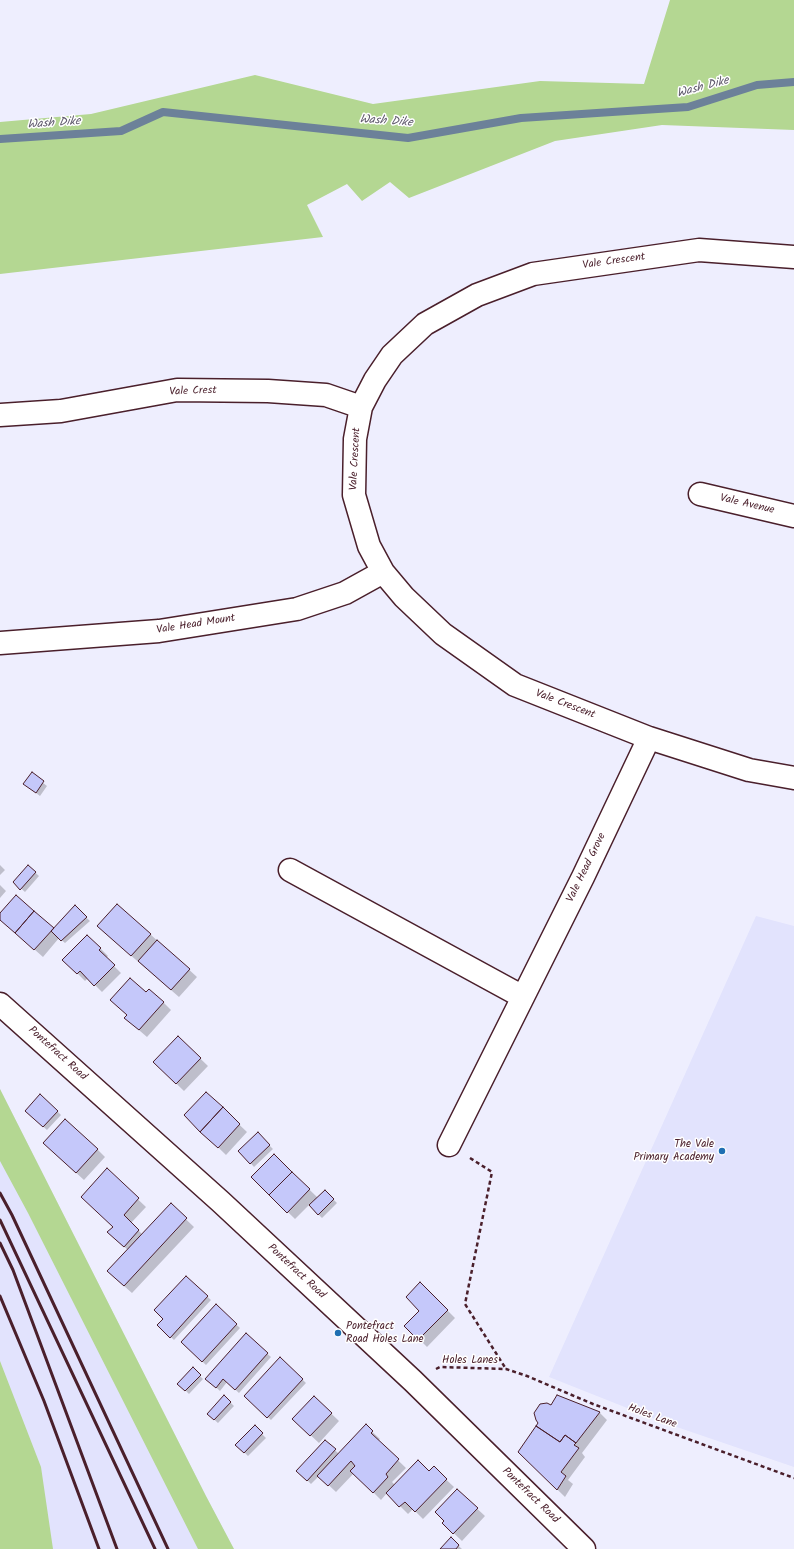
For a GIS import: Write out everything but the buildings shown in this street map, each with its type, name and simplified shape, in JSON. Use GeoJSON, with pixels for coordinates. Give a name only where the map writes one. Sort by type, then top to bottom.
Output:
{"type":"FeatureCollection","features":[{"type":"Feature","properties":{"kind":"street","name":"Vale Crescent"},"geometry":{"type":"LineString","coordinates":[[794,257],[699,250],[533,274],[477,295],[425,324],[392,355],[375,380],[361,408],[355,439],[354,495],[369,546],[383,572],[404,598],[443,634],[515,685],[649,738],[749,770],[794,778]]}},
{"type":"Feature","properties":{"kind":"street","name":"Vale Crest"},"geometry":{"type":"LineString","coordinates":[[0,415],[61,411],[177,390],[268,391],[326,395],[361,408]]}},
{"type":"Feature","properties":{"kind":"street","name":"Vale Avenue"},"geometry":{"type":"LineString","coordinates":[[700,494],[794,516]]}},
{"type":"Feature","properties":{"kind":"street","name":"Vale Head Mount"},"geometry":{"type":"LineString","coordinates":[[0,642],[159,631],[297,609],[345,593],[383,572]]}},
{"type":"Feature","properties":{"kind":"street","name":"Vale Head Grove"},"geometry":{"type":"LineString","coordinates":[[449,1145],[583,877],[649,738]]}},
{"type":"Feature","properties":{"kind":"street"},"geometry":{"type":"LineString","coordinates":[[290,870],[523,997]]}},
{"type":"Feature","properties":{"kind":"street","name":"Pontefract Road"},"geometry":{"type":"LineString","coordinates":[[0,1004],[221,1202],[413,1381],[584,1549]]}},
{"type":"Feature","properties":{"kind":"path"},"geometry":{"type":"LineString","coordinates":[[449,1145],[492,1172],[465,1304],[506,1369]]}},
{"type":"Feature","properties":{"kind":"path","name":"Holes Lanes"},"geometry":{"type":"LineString","coordinates":[[413,1381],[440,1367],[506,1369]]}},
{"type":"Feature","properties":{"kind":"path","name":"Holes Lane"},"geometry":{"type":"LineString","coordinates":[[506,1369],[527,1376],[593,1404],[794,1478]]}},
{"type":"Feature","properties":{"kind":"shaded area","name":"The Vale Primary Academy"},"geometry":{"type":"Polygon","coordinates":[[[756,916],[794,926],[794,1467],[665,1423],[549,1377],[756,916]]]}},
{"type":"Feature","properties":{"kind":"shaded area"},"geometry":{"type":"Polygon","coordinates":[[[0,1089],[206,1496],[234,1549],[0,1549],[0,1089]]]}},
{"type":"Feature","properties":{"kind":"green space"},"geometry":{"type":"Polygon","coordinates":[[[670,0],[794,0],[794,130],[662,125],[555,141],[409,198],[390,182],[362,201],[347,184],[307,205],[323,237],[0,274],[0,122],[91,114],[255,75],[373,104],[540,81],[644,84],[670,0]]]}},
{"type":"Feature","properties":{"kind":"green space"},"geometry":{"type":"Polygon","coordinates":[[[0,1089],[234,1549],[198,1549],[28,1213],[0,1161],[0,1089]]]}},
{"type":"Feature","properties":{"kind":"green space"},"geometry":{"type":"Polygon","coordinates":[[[0,1361],[41,1467],[53,1549],[0,1549],[0,1361]]]}},
{"type":"Feature","properties":{"kind":"waterway","name":"Wash Dike"},"geometry":{"type":"LineString","coordinates":[[0,139],[121,131],[163,112],[408,138],[521,118],[688,107],[757,85],[794,82]]}},
{"type":"Feature","properties":{"kind":"railway"},"geometry":{"type":"LineString","coordinates":[[0,1193],[12,1215],[168,1549]]}},
{"type":"Feature","properties":{"kind":"railway"},"geometry":{"type":"LineString","coordinates":[[0,1220],[155,1549]]}},
{"type":"Feature","properties":{"kind":"railway"},"geometry":{"type":"LineString","coordinates":[[0,1243],[13,1270],[117,1549]]}},
{"type":"Feature","properties":{"kind":"railway"},"geometry":{"type":"LineString","coordinates":[[0,1296],[44,1401],[99,1549]]}},
{"type":"Feature","properties":{"kind":"place","name":"The Vale Primary Academy"},"geometry":{"type":"Point","coordinates":[722,1151]}},
{"type":"Feature","properties":{"kind":"place","name":"Pontefract Road Holes Lane"},"geometry":{"type":"Point","coordinates":[338,1333]}}]}
